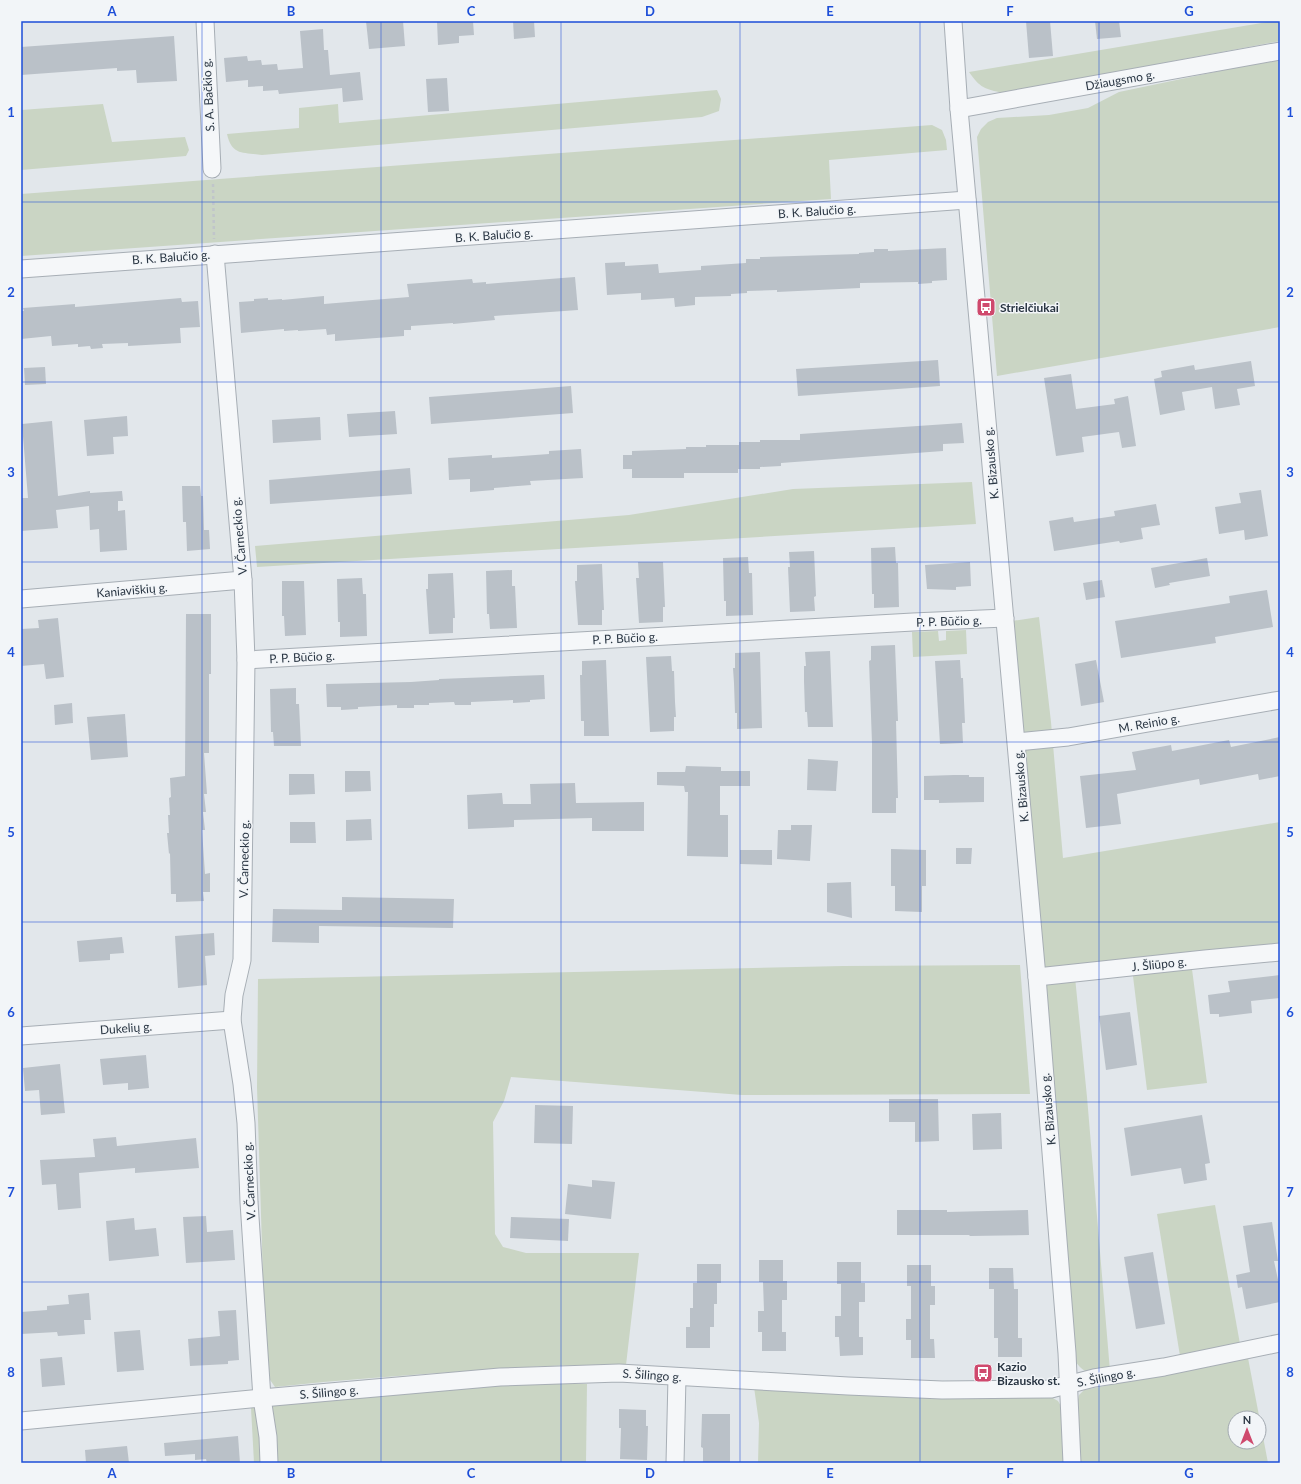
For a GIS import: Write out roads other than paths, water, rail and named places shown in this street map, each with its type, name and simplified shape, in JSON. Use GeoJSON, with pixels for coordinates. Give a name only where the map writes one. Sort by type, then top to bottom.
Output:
{"type":"FeatureCollection","features":[{"type":"Feature","properties":{"kind":"street","name":"S. A. Bačkio g."},"geometry":{"type":"LineString","coordinates":[[205,21],[212,169]]}},
{"type":"Feature","properties":{"kind":"street","name":"K. Bizausko g."},"geometry":{"type":"LineString","coordinates":[[953,21],[959,109],[1037,977],[1069,1385],[1072,1463]]}},
{"type":"Feature","properties":{"kind":"street","name":"Džiaugsmo g."},"geometry":{"type":"LineString","coordinates":[[959,109],[1280,51]]}},
{"type":"Feature","properties":{"kind":"street","name":"B. K. Balučio g."},"geometry":{"type":"LineString","coordinates":[[21,269],[967,200]]}},
{"type":"Feature","properties":{"kind":"street","name":"V. Čarneckio g."},"geometry":{"type":"LineString","coordinates":[[215,254],[243,580],[246,660],[242,960],[234,995],[232,1020],[242,1084],[246,1123],[249,1202],[262,1398],[267,1430],[269,1463]]}},
{"type":"Feature","properties":{"kind":"street","name":"Kaniaviškių g."},"geometry":{"type":"LineString","coordinates":[[21,599],[243,580]]}},
{"type":"Feature","properties":{"kind":"street","name":"P. P. Būčio g."},"geometry":{"type":"LineString","coordinates":[[246,660],[1004,618]]}},
{"type":"Feature","properties":{"kind":"street","name":"M. Reinio g."},"geometry":{"type":"LineString","coordinates":[[1017,742],[1068,737],[1280,700]]}},
{"type":"Feature","properties":{"kind":"street","name":"J. Šliūpo g."},"geometry":{"type":"LineString","coordinates":[[1037,977],[1280,952]]}},
{"type":"Feature","properties":{"kind":"street","name":"Dukelių g."},"geometry":{"type":"LineString","coordinates":[[21,1036],[232,1020]]}},
{"type":"Feature","properties":{"kind":"street","name":"S. Šilingo g."},"geometry":{"type":"LineString","coordinates":[[21,1421],[500,1377],[618,1373],[942,1390],[1044,1389],[1069,1385],[1094,1378],[1280,1343]]}},
{"type":"Feature","properties":{"kind":"street"},"geometry":{"type":"LineString","coordinates":[[675,1463],[677,1377]]}},
{"type":"Feature","properties":{"kind":"place","name":"Strielčiukai"},"geometry":{"type":"Point","coordinates":[986,307]}},
{"type":"Feature","properties":{"kind":"place","name":"Kazio Bizausko st."},"geometry":{"type":"Point","coordinates":[983,1373]}}]}
